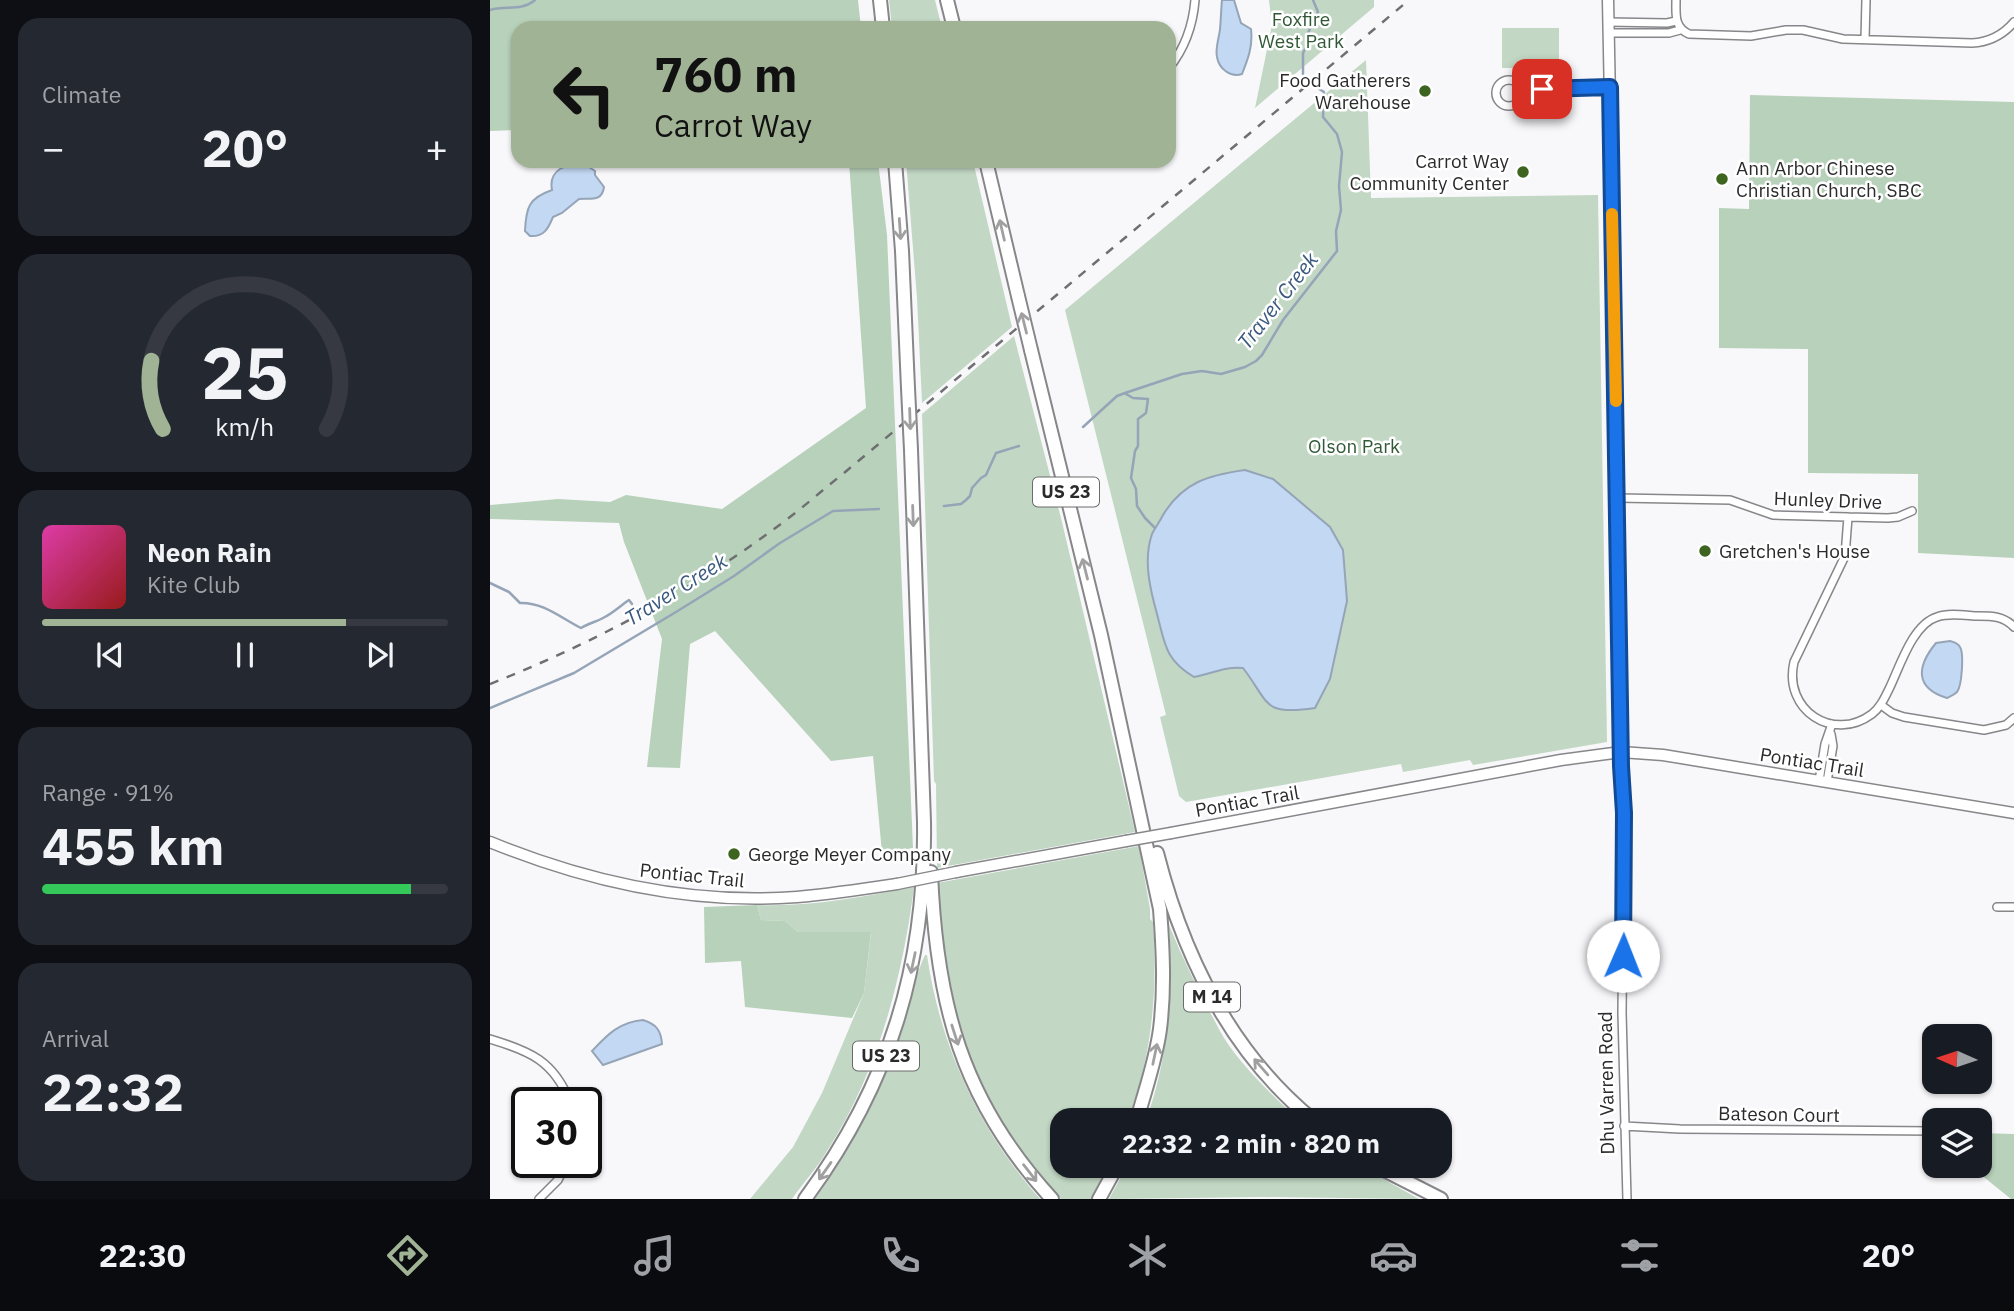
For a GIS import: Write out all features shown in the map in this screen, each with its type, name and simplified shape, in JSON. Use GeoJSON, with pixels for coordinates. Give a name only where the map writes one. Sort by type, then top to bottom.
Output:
{"type":"FeatureCollection","features":[{"type":"Feature","properties":{"kind":"highway"},"geometry":{"type":"LineString","coordinates":[[880,0],[882,21]]}},
{"type":"Feature","properties":{"kind":"highway"},"geometry":{"type":"LineString","coordinates":[[947,0],[952,21]]}},
{"type":"Feature","properties":{"kind":"highway","name":"US 23"},"geometry":{"type":"LineString","coordinates":[[805,1199],[828,1167],[868,1098],[883,1063],[914,959],[921,910],[924,858],[916,581],[895,168]]}},
{"type":"Feature","properties":{"kind":"highway","name":"US 23"},"geometry":{"type":"LineString","coordinates":[[988,168],[1101,635],[1154,877],[1163,945],[1160,1030],[1140,1108]]}},
{"type":"Feature","properties":{"kind":"highway"},"geometry":{"type":"LineString","coordinates":[[916,581],[924,681],[932,896],[942,987],[966,1069],[988,1112],[1009,1146],[1052,1199]]}},
{"type":"Feature","properties":{"kind":"highway","name":"M 14"},"geometry":{"type":"LineString","coordinates":[[1101,635],[1132,743],[1162,872],[1180,930],[1222,1015],[1245,1049],[1300,1108]]}},
{"type":"Feature","properties":{"kind":"highway"},"geometry":{"type":"LineString","coordinates":[[1099,1199],[1110,1178]]}},
{"type":"Feature","properties":{"kind":"highway"},"geometry":{"type":"LineString","coordinates":[[1400,1178],[1441,1199]]}},
{"type":"Feature","properties":{"kind":"main road","name":"Dhu Varren Road"},"geometry":{"type":"LineString","coordinates":[[1608,0],[1621,752]]}},
{"type":"Feature","properties":{"kind":"main road","name":"Pontiac Trail"},"geometry":{"type":"LineString","coordinates":[[490,842],[583,875],[634,887],[688,895],[748,899],[785,898],[897,884],[1560,760],[1621,752],[1681,757],[2014,813]]}},
{"type":"Feature","properties":{"kind":"street"},"geometry":{"type":"LineString","coordinates":[[1176,58],[1189,31],[1195,0]]}},
{"type":"Feature","properties":{"kind":"street"},"geometry":{"type":"LineString","coordinates":[[1676,0],[1676,21],[1680,30]]}},
{"type":"Feature","properties":{"kind":"street"},"geometry":{"type":"LineString","coordinates":[[1865,39],[1866,0]]}},
{"type":"Feature","properties":{"kind":"street"},"geometry":{"type":"LineString","coordinates":[[1609,28],[1676,21]]}},
{"type":"Feature","properties":{"kind":"street"},"geometry":{"type":"LineString","coordinates":[[1609,28],[1650,33],[1680,30],[1689,34],[1751,36],[1803,30],[1843,38],[1978,43],[2000,35],[2014,22]]}},
{"type":"Feature","properties":{"kind":"street"},"geometry":{"type":"LineString","coordinates":[[1650,23],[1650,33]]}},
{"type":"Feature","properties":{"kind":"street"},"geometry":{"type":"LineString","coordinates":[[1521,90],[1610,87]]}},
{"type":"Feature","properties":{"kind":"street","name":"Hunley Drive"},"geometry":{"type":"LineString","coordinates":[[1618,498],[1730,500],[1773,515],[1888,518],[1912,511]]}},
{"type":"Feature","properties":{"kind":"street"},"geometry":{"type":"LineString","coordinates":[[1832,728],[1803,708],[1794,693],[1792,671],[1845,556],[1848,517]]}},
{"type":"Feature","properties":{"kind":"street"},"geometry":{"type":"LineString","coordinates":[[1823,781],[1825,744],[1832,728],[1863,719],[1881,705],[1916,634],[1926,622],[1946,615],[1999,617],[2014,627]]}},
{"type":"Feature","properties":{"kind":"street"},"geometry":{"type":"LineString","coordinates":[[1881,705],[1904,717],[1984,730],[2006,725],[2014,718]]}},
{"type":"Feature","properties":{"kind":"street","name":"Dhu Varren Road"},"geometry":{"type":"LineString","coordinates":[[1621,752],[1624,813],[1622,1013],[1627,1199]]}},
{"type":"Feature","properties":{"kind":"street"},"geometry":{"type":"LineString","coordinates":[[1997,907],[2014,907]]}},
{"type":"Feature","properties":{"kind":"street"},"geometry":{"type":"LineString","coordinates":[[490,1039],[518,1047],[544,1062],[563,1087]]}},
{"type":"Feature","properties":{"kind":"street","name":"Bateson Court"},"geometry":{"type":"LineString","coordinates":[[1624,1126],[1922,1131]]}},
{"type":"Feature","properties":{"kind":"street"},"geometry":{"type":"LineString","coordinates":[[539,1199],[559,1178]]}},
{"type":"Feature","properties":{"kind":"green space"},"geometry":{"type":"Polygon","coordinates":[[[490,0],[858,0],[860,21],[511,21],[511,130],[490,131],[490,0]]]}},
{"type":"Feature","properties":{"kind":"green space"},"geometry":{"type":"Polygon","coordinates":[[[889,0],[935,0],[940,21],[891,21],[889,0]]]}},
{"type":"Feature","properties":{"kind":"green space","name":"Foxfire West Park"},"geometry":{"type":"Polygon","coordinates":[[[1269,0],[1374,0],[1374,7],[1255,108],[1272,25],[1269,0]]]}},
{"type":"Feature","properties":{"kind":"green space"},"geometry":{"type":"Polygon","coordinates":[[[1502,28],[1559,28],[1559,68],[1502,68],[1502,28]]]}},
{"type":"Feature","properties":{"kind":"green space","name":"Olson Park"},"geometry":{"type":"Polygon","coordinates":[[[1366,60],[1371,198],[1598,195],[1607,742],[1473,765],[1470,760],[1403,772],[1401,764],[1186,802],[1179,796],[1160,717],[1166,715],[1065,310],[1366,60]]]}},
{"type":"Feature","properties":{"kind":"green space"},"geometry":{"type":"Polygon","coordinates":[[[1750,95],[2014,102],[2014,558],[1918,553],[1918,474],[1808,473],[1808,349],[1719,348],[1719,208],[1749,209],[1750,95]]]}},
{"type":"Feature","properties":{"kind":"green space"},"geometry":{"type":"Polygon","coordinates":[[[849,168],[879,168],[887,235],[913,848],[882,853],[873,756],[831,761],[715,631],[690,644],[680,768],[647,767],[662,639],[619,523],[490,519],[490,505],[558,499],[610,502],[626,495],[722,509],[866,408],[849,168]]]}},
{"type":"Feature","properties":{"kind":"green space"},"geometry":{"type":"Polygon","coordinates":[[[907,168],[975,168],[1012,327],[922,403],[907,168]]]}},
{"type":"Feature","properties":{"kind":"green space"},"geometry":{"type":"Polygon","coordinates":[[[1014,336],[1062,522],[1135,832],[937,868],[922,414],[1014,336]]]}},
{"type":"Feature","properties":{"kind":"green space"},"geometry":{"type":"Polygon","coordinates":[[[1139,846],[1150,919],[1153,922],[1155,972],[1148,1047],[1132,1108],[1050,1108],[1050,1178],[1102,1178],[1091,1199],[1061,1199],[1015,1140],[980,1080],[956,1016],[947,980],[937,883],[1139,846]]]}},
{"type":"Feature","properties":{"kind":"green space"},"geometry":{"type":"Polygon","coordinates":[[[914,887],[895,991],[874,1057],[845,1121],[792,1199],[750,1199],[793,1147],[822,1093],[864,993],[871,933],[798,932],[785,921],[761,920],[757,905],[816,903],[914,887]]]}},
{"type":"Feature","properties":{"kind":"green space"},"geometry":{"type":"Polygon","coordinates":[[[757,905],[761,920],[785,921],[798,932],[871,932],[864,993],[852,1018],[745,1007],[741,961],[705,963],[704,907],[757,905]]]}},
{"type":"Feature","properties":{"kind":"green space"},"geometry":{"type":"Polygon","coordinates":[[[1169,925],[1193,979],[1227,1042],[1256,1078],[1286,1108],[1150,1108],[1160,1072],[1168,1024],[1169,925]]]}},
{"type":"Feature","properties":{"kind":"green space"},"geometry":{"type":"Polygon","coordinates":[[[925,955],[952,1054],[966,1085],[998,1145],[1040,1199],[815,1199],[842,1159],[876,1095],[895,1051],[925,955]]]}},
{"type":"Feature","properties":{"kind":"green space"},"geometry":{"type":"Polygon","coordinates":[[[1992,1133],[2014,1134],[2014,1199],[1985,1178],[1992,1178],[1992,1133]]]}},
{"type":"Feature","properties":{"kind":"green space"},"geometry":{"type":"Polygon","coordinates":[[[1120,1178],[1381,1178],[1419,1199],[1262,1197],[1109,1199],[1120,1178]]]}},
{"type":"Feature","properties":{"kind":"water"},"geometry":{"type":"Polygon","coordinates":[[[1222,0],[1234,0],[1241,23],[1251,29],[1248,58],[1242,74],[1238,75],[1226,72],[1217,57],[1222,0]]]}},
{"type":"Feature","properties":{"kind":"water"},"geometry":{"type":"Polygon","coordinates":[[[590,168],[604,187],[603,192],[595,198],[579,199],[553,217],[542,234],[530,236],[525,231],[530,204],[538,196],[552,190],[553,177],[560,169],[590,168]]]}},
{"type":"Feature","properties":{"kind":"water"},"geometry":{"type":"Polygon","coordinates":[[[1245,470],[1273,479],[1330,527],[1343,550],[1347,601],[1330,679],[1315,708],[1276,708],[1264,698],[1243,668],[1224,669],[1194,677],[1177,664],[1165,643],[1148,574],[1152,534],[1171,504],[1188,488],[1220,474],[1245,470]]]}},
{"type":"Feature","properties":{"kind":"water"},"geometry":{"type":"Polygon","coordinates":[[[1950,641],[1960,647],[1962,670],[1957,692],[1947,698],[1936,694],[1924,682],[1922,668],[1936,643],[1950,641]]]}},
{"type":"Feature","properties":{"kind":"water"},"geometry":{"type":"Polygon","coordinates":[[[643,1020],[657,1028],[662,1044],[603,1065],[592,1051],[620,1026],[643,1020]]]}},
{"type":"Feature","properties":{"kind":"waterway"},"geometry":{"type":"LineString","coordinates":[[490,10],[524,6],[535,0]]}},
{"type":"Feature","properties":{"kind":"waterway","name":"Traver Creek"},"geometry":{"type":"LineString","coordinates":[[1303,74],[1303,53],[1308,44],[1306,37],[1318,12],[1313,0]]}},
{"type":"Feature","properties":{"kind":"waterway","name":"Traver Creek"},"geometry":{"type":"LineString","coordinates":[[1083,427],[1117,396],[1182,374],[1202,371],[1221,374],[1256,361],[1283,320],[1337,251],[1342,152],[1337,134],[1323,117],[1324,92],[1316,87]]}},
{"type":"Feature","properties":{"kind":"waterway"},"geometry":{"type":"LineString","coordinates":[[1126,394],[1133,398],[1148,399],[1146,413],[1138,419],[1138,446],[1131,478],[1136,489],[1137,506],[1155,528]]}},
{"type":"Feature","properties":{"kind":"waterway","name":"Traver Creek"},"geometry":{"type":"LineString","coordinates":[[944,506],[961,504],[970,496],[972,488],[986,475],[996,453],[1019,446]]}},
{"type":"Feature","properties":{"kind":"waterway","name":"Traver Creek"},"geometry":{"type":"LineString","coordinates":[[490,708],[574,673],[734,576],[780,543],[833,511],[879,509]]}},
{"type":"Feature","properties":{"kind":"waterway"},"geometry":{"type":"LineString","coordinates":[[490,583],[509,592],[520,603],[544,608],[581,628],[607,616],[629,600],[632,604]]}},
{"type":"Feature","properties":{"kind":"railway"},"geometry":{"type":"LineString","coordinates":[[490,684],[568,651],[644,612],[717,569],[786,520],[1409,0]]}},
{"type":"Feature","properties":{"kind":"slow traffic"},"geometry":{"type":"LineString","coordinates":[[1612,214],[1616,401]]}},
{"type":"Feature","properties":{"kind":"place","name":"Food Gatherers Warehouse"},"geometry":{"type":"Point","coordinates":[1425,91]}},
{"type":"Feature","properties":{"kind":"place","name":"Carrot Way Community Center"},"geometry":{"type":"Point","coordinates":[1523,172]}},
{"type":"Feature","properties":{"kind":"place","name":"Ann Arbor Chinese Christian Church, SBC"},"geometry":{"type":"Point","coordinates":[1722,179]}},
{"type":"Feature","properties":{"kind":"place","name":"Gretchen's House"},"geometry":{"type":"Point","coordinates":[1705,551]}},
{"type":"Feature","properties":{"kind":"place","name":"George Meyer Company"},"geometry":{"type":"Point","coordinates":[734,854]}},
{"type":"Feature","properties":{"kind":"route"},"geometry":{"type":"LineString","coordinates":[[1542,89],[1610,87],[1624,813],[1623,956]]}}]}
